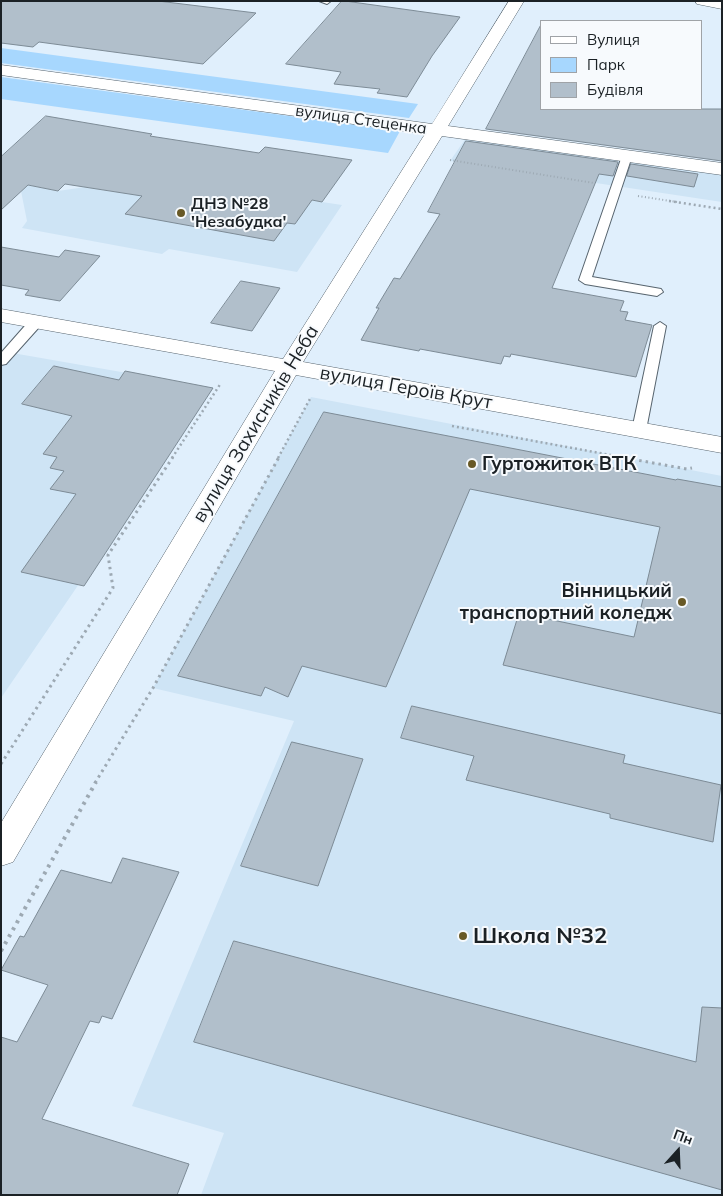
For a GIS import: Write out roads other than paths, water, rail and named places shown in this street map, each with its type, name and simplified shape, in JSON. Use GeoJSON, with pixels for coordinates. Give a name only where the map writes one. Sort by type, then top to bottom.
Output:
{"type":"FeatureCollection","features":[{"type":"Feature","properties":{"kind":"street","name":"вулиця Захисників Неба"},"geometry":{"type":"LineString","coordinates":[[1,852],[288,367],[517,1]]}},
{"type":"Feature","properties":{"kind":"street"},"geometry":{"type":"LineString","coordinates":[[702,1],[722,4]]}},
{"type":"Feature","properties":{"kind":"street","name":"вулиця Стеценка"},"geometry":{"type":"LineString","coordinates":[[1,70],[722,170]]}},
{"type":"Feature","properties":{"kind":"street","name":"вулиця Героїв Крут"},"geometry":{"type":"LineString","coordinates":[[1,316],[722,445]]}},
{"type":"Feature","properties":{"kind":"lane"},"geometry":{"type":"LineString","coordinates":[[627,156],[585,280],[657,292]]}},
{"type":"Feature","properties":{"kind":"lane"},"geometry":{"type":"LineString","coordinates":[[1,360],[36,322]]}},
{"type":"Feature","properties":{"kind":"lane"},"geometry":{"type":"LineString","coordinates":[[639,430],[660,326]]}},
{"type":"Feature","properties":{"kind":"place","name":"ДНЗ №28 'Незабудка'"},"geometry":{"type":"Point","coordinates":[181,213]}},
{"type":"Feature","properties":{"kind":"place","name":"Гуртожиток ВТК"},"geometry":{"type":"Point","coordinates":[472,464]}},
{"type":"Feature","properties":{"kind":"place","name":"Вінницький транспортний коледж"},"geometry":{"type":"Point","coordinates":[682,602]}},
{"type":"Feature","properties":{"kind":"place","name":"Школа №32"},"geometry":{"type":"Point","coordinates":[463,936]}}]}
